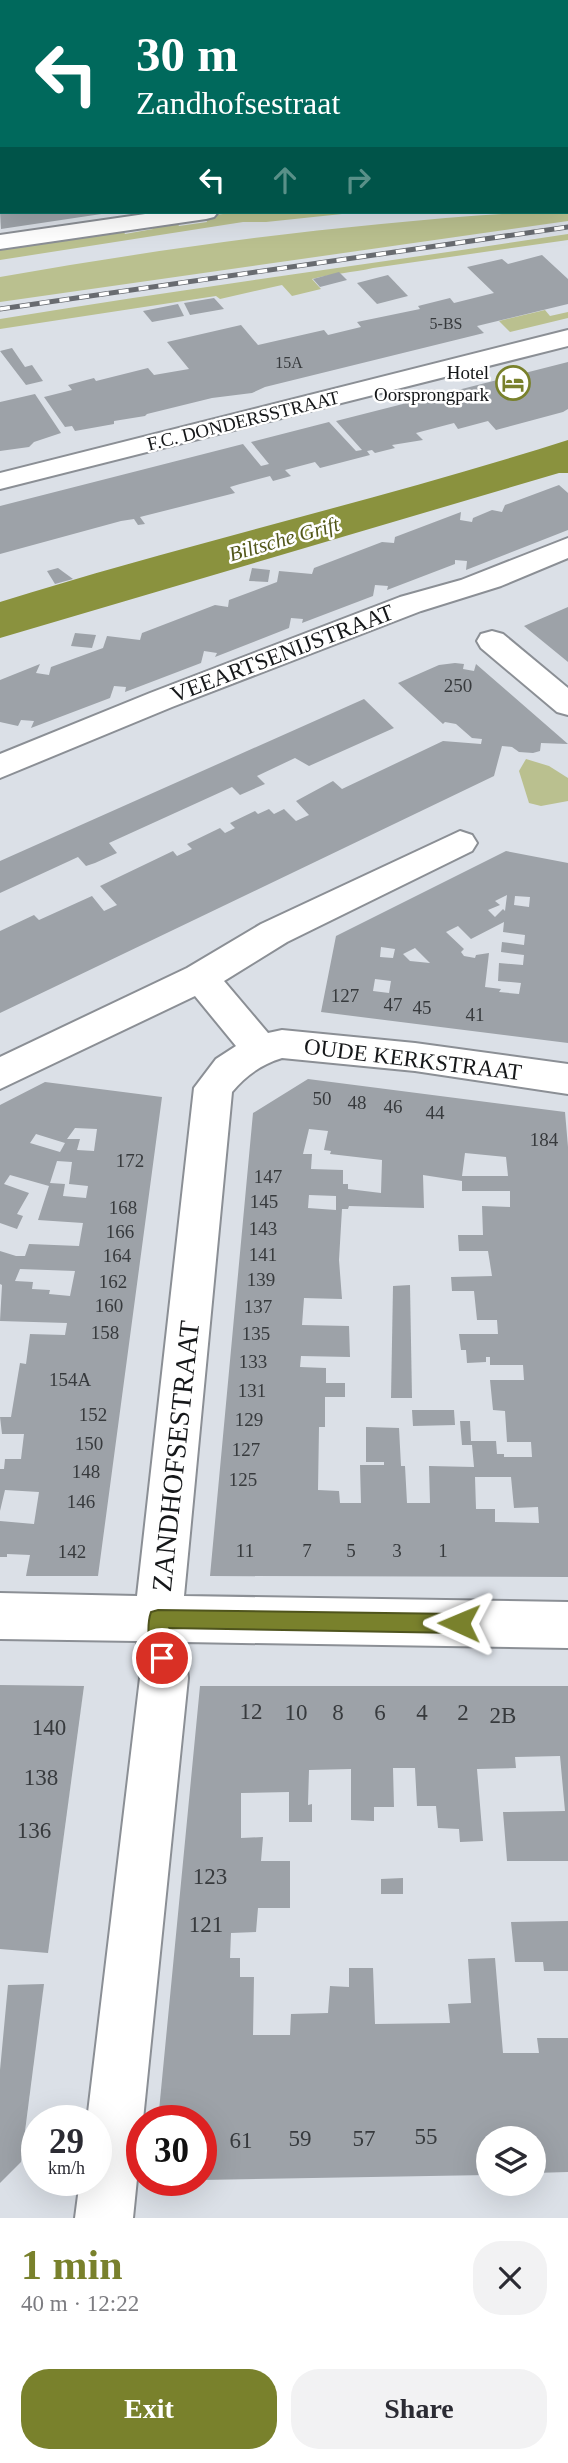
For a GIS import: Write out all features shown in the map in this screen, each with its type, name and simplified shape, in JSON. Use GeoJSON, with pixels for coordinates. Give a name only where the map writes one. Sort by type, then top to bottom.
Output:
{"type":"FeatureCollection","features":[{"type":"Feature","properties":{"kind":"street"},"geometry":{"type":"LineString","coordinates":[[0,242],[192,214]]}},
{"type":"Feature","properties":{"kind":"street","name":"F.C. DONDERSSTRAAT"},"geometry":{"type":"LineString","coordinates":[[0,481],[568,338]]}},
{"type":"Feature","properties":{"kind":"street","name":"VEEARTSENIJSTRAAT"},"geometry":{"type":"LineString","coordinates":[[0,767],[161,700],[411,604],[482,584],[568,547]]}},
{"type":"Feature","properties":{"kind":"street"},"geometry":{"type":"LineString","coordinates":[[492,640],[568,705]]}},
{"type":"Feature","properties":{"kind":"street"},"geometry":{"type":"LineString","coordinates":[[0,1074],[200,978],[274,933],[460,844]]}},
{"type":"Feature","properties":{"kind":"street"},"geometry":{"type":"LineString","coordinates":[[200,978],[247,1032],[258,1050]]}},
{"type":"Feature","properties":{"kind":"street","name":"OUDE KERKSTRAAT"},"geometry":{"type":"LineString","coordinates":[[258,1050],[282,1044],[415,1057],[568,1079]]}},
{"type":"Feature","properties":{"kind":"street","name":"ZANDHOFSESTRAAT"},"geometry":{"type":"LineString","coordinates":[[104,2218],[164,1678],[158,1619],[213,1088],[229,1069],[258,1050]]}},
{"type":"Feature","properties":{"kind":"street"},"geometry":{"type":"LineString","coordinates":[[0,1616],[568,1625]]}},
{"type":"Feature","properties":{"kind":"shaded area"},"geometry":{"type":"Polygon","coordinates":[[[342,214],[243,222],[0,260],[0,246],[122,228],[125,234],[153,229],[151,224],[176,220],[179,226],[207,222],[205,216],[342,214]]]}},
{"type":"Feature","properties":{"kind":"shaded area"},"geometry":{"type":"Polygon","coordinates":[[[506,214],[568,214],[568,221],[0,302],[0,277],[285,234],[506,214]]]}},
{"type":"Feature","properties":{"kind":"shaded area"},"geometry":{"type":"Polygon","coordinates":[[[568,234],[568,240],[320,277],[312,279],[321,289],[292,296],[282,285],[220,299],[216,296],[0,329],[0,319],[568,234]]]}},
{"type":"Feature","properties":{"kind":"shaded area"},"geometry":{"type":"Polygon","coordinates":[[[545,310],[550,316],[568,312],[568,318],[510,332],[499,321],[545,310]]]}},
{"type":"Feature","properties":{"kind":"shaded area"},"geometry":{"type":"Polygon","coordinates":[[[526,759],[549,766],[568,778],[568,801],[541,806],[529,803],[519,771],[526,759]]]}},
{"type":"Feature","properties":{"kind":"water","name":"Biltsche Grift"},"geometry":{"type":"Polygon","coordinates":[[[568,440],[568,473],[559,473],[0,638],[0,602],[568,440]]]}},
{"type":"Feature","properties":{"kind":"building"},"geometry":{"type":"Polygon","coordinates":[[[0,214],[101,214],[1,229],[0,214]]]}},
{"type":"Feature","properties":{"kind":"building"},"geometry":{"type":"Polygon","coordinates":[[[542,255],[568,279],[568,304],[477,326],[484,333],[265,387],[252,393],[212,398],[145,416],[114,421],[114,424],[75,431],[72,426],[65,427],[44,397],[72,390],[68,385],[94,378],[96,381],[148,368],[154,375],[189,369],[167,342],[241,325],[258,345],[324,330],[328,335],[361,327],[357,322],[420,309],[418,306],[450,298],[454,303],[494,293],[467,267],[502,259],[508,264],[542,255]]]}},
{"type":"Feature","properties":{"kind":"building"},"geometry":{"type":"Polygon","coordinates":[[[339,272],[347,280],[320,287],[313,279],[339,272]]]}},
{"type":"Feature","properties":{"kind":"building"},"geometry":{"type":"Polygon","coordinates":[[[388,275],[408,296],[377,304],[357,283],[388,275]]]}},
{"type":"Feature","properties":{"kind":"building"},"geometry":{"type":"Polygon","coordinates":[[[214,298],[224,309],[190,315],[184,303],[214,298]]]}},
{"type":"Feature","properties":{"kind":"building"},"geometry":{"type":"Polygon","coordinates":[[[178,304],[184,316],[152,322],[143,311],[178,304]]]}},
{"type":"Feature","properties":{"kind":"building"},"geometry":{"type":"Polygon","coordinates":[[[12,348],[25,367],[32,365],[43,381],[26,385],[0,351],[12,348]]]}},
{"type":"Feature","properties":{"kind":"building"},"geometry":{"type":"Polygon","coordinates":[[[568,362],[568,409],[563,412],[496,430],[488,421],[458,429],[454,423],[416,433],[423,440],[392,445],[395,448],[375,453],[372,450],[367,451],[370,455],[320,468],[315,462],[285,470],[291,476],[273,481],[270,476],[230,487],[235,493],[140,517],[145,524],[138,525],[134,519],[121,521],[0,554],[0,506],[243,444],[261,466],[269,464],[251,442],[329,422],[356,451],[362,450],[336,421],[568,362]]]}},
{"type":"Feature","properties":{"kind":"building"},"geometry":{"type":"Polygon","coordinates":[[[35,394],[61,433],[34,442],[29,447],[0,451],[0,402],[35,394]]]}},
{"type":"Feature","properties":{"kind":"building"},"geometry":{"type":"Polygon","coordinates":[[[559,485],[568,493],[568,530],[466,570],[467,561],[455,560],[455,564],[387,590],[388,586],[375,585],[373,596],[302,623],[303,619],[291,618],[289,628],[215,657],[217,653],[204,651],[201,663],[125,692],[126,687],[114,686],[110,698],[31,728],[34,721],[21,720],[18,726],[0,722],[0,680],[40,664],[36,673],[49,675],[51,667],[103,648],[107,636],[140,640],[142,633],[215,605],[228,607],[229,600],[277,582],[279,571],[312,574],[314,568],[382,542],[394,543],[395,537],[461,512],[460,520],[472,522],[473,518],[492,510],[502,512],[505,505],[559,485]]]}},
{"type":"Feature","properties":{"kind":"building"},"geometry":{"type":"Polygon","coordinates":[[[58,568],[73,579],[55,584],[47,571],[58,568]]]}},
{"type":"Feature","properties":{"kind":"building"},"geometry":{"type":"Polygon","coordinates":[[[252,568],[270,570],[268,582],[249,581],[252,568]]]}},
{"type":"Feature","properties":{"kind":"building"},"geometry":{"type":"Polygon","coordinates":[[[568,607],[568,662],[524,626],[568,607]]]}},
{"type":"Feature","properties":{"kind":"building"},"geometry":{"type":"Polygon","coordinates":[[[75,633],[96,635],[92,648],[71,646],[75,633]]]}},
{"type":"Feature","properties":{"kind":"building"},"geometry":{"type":"Polygon","coordinates":[[[464,664],[463,669],[474,671],[476,664],[568,744],[541,743],[540,751],[533,753],[519,752],[512,747],[502,746],[494,776],[0,1013],[0,931],[34,915],[39,920],[92,896],[104,911],[117,905],[100,886],[173,851],[177,856],[192,849],[187,844],[220,828],[225,833],[235,828],[230,823],[255,811],[258,814],[269,809],[274,814],[284,809],[296,821],[309,815],[296,801],[333,781],[342,789],[443,741],[481,744],[482,739],[472,738],[456,724],[443,724],[398,683],[439,665],[464,664]]]}},
{"type":"Feature","properties":{"kind":"building"},"geometry":{"type":"Polygon","coordinates":[[[364,699],[394,728],[309,766],[295,758],[257,776],[265,784],[240,795],[232,787],[109,843],[117,853],[86,866],[78,857],[0,893],[0,861],[364,699]]]}},
{"type":"Feature","properties":{"kind":"building"},"geometry":{"type":"Polygon","coordinates":[[[506,851],[568,863],[568,1043],[321,1012],[336,936],[506,851]],[[507,895],[495,901],[500,905],[488,910],[495,917],[503,909],[505,911],[507,895]],[[515,896],[514,905],[529,907],[530,897],[515,896]],[[504,922],[471,939],[458,926],[446,932],[464,949],[461,952],[464,956],[475,958],[476,955],[489,953],[485,987],[519,994],[521,983],[498,981],[499,963],[523,965],[524,955],[501,952],[502,942],[524,945],[525,935],[503,932],[504,922]],[[381,947],[380,957],[393,958],[395,949],[381,947]],[[415,948],[403,954],[410,961],[430,963],[415,948]],[[375,979],[373,991],[389,993],[391,981],[375,979]]]}},
{"type":"Feature","properties":{"kind":"building"},"geometry":{"type":"Polygon","coordinates":[[[308,1079],[565,1112],[568,1147],[568,1577],[210,1576],[253,1113],[308,1079]],[[309,1129],[303,1154],[312,1154],[311,1169],[343,1170],[343,1184],[348,1184],[348,1189],[381,1193],[382,1160],[330,1154],[331,1151],[324,1150],[328,1131],[309,1129]],[[465,1153],[462,1176],[508,1176],[506,1157],[465,1153]],[[423,1175],[424,1208],[349,1206],[348,1209],[342,1209],[339,1260],[342,1299],[304,1298],[302,1325],[349,1326],[350,1357],[301,1356],[300,1367],[326,1368],[326,1383],[345,1383],[345,1397],[325,1397],[325,1427],[319,1427],[318,1490],[339,1491],[340,1503],[361,1503],[360,1465],[384,1465],[384,1462],[366,1462],[366,1427],[399,1428],[407,1503],[430,1503],[429,1466],[474,1467],[472,1445],[462,1445],[460,1421],[470,1421],[471,1441],[496,1441],[497,1454],[504,1454],[504,1457],[532,1457],[531,1442],[507,1442],[505,1411],[493,1410],[490,1380],[524,1380],[523,1365],[490,1365],[490,1357],[486,1357],[486,1362],[467,1363],[466,1350],[461,1350],[459,1334],[498,1334],[497,1320],[477,1320],[474,1291],[452,1291],[451,1277],[492,1276],[488,1251],[459,1251],[458,1235],[483,1235],[482,1206],[510,1207],[510,1191],[462,1191],[462,1181],[423,1175]],[[309,1195],[308,1208],[336,1210],[336,1196],[309,1195]],[[475,1477],[476,1509],[495,1509],[495,1522],[539,1523],[538,1507],[514,1508],[511,1477],[475,1477]]]}},
{"type":"Feature","properties":{"kind":"building"},"geometry":{"type":"Polygon","coordinates":[[[45,1082],[162,1097],[98,1576],[26,1576],[30,1555],[7,1554],[7,1557],[0,1557],[0,1521],[34,1524],[39,1492],[5,1490],[0,1511],[0,1469],[4,1469],[5,1459],[21,1459],[24,1434],[2,1434],[0,1417],[11,1417],[20,1363],[26,1364],[30,1334],[65,1335],[67,1323],[0,1321],[0,1251],[25,1256],[29,1244],[79,1246],[83,1223],[38,1220],[49,1186],[10,1175],[4,1184],[29,1193],[17,1214],[23,1216],[17,1229],[0,1223],[0,1105],[45,1082]],[[75,1128],[67,1139],[80,1139],[77,1150],[94,1151],[97,1129],[75,1128]],[[36,1134],[30,1143],[60,1152],[65,1143],[36,1134]],[[57,1161],[50,1183],[65,1184],[63,1196],[86,1198],[88,1186],[69,1184],[72,1162],[57,1161]],[[20,1269],[15,1281],[33,1282],[32,1289],[50,1290],[49,1294],[70,1296],[75,1271],[20,1269]]]}},
{"type":"Feature","properties":{"kind":"building"},"geometry":{"type":"Polygon","coordinates":[[[410,1285],[412,1398],[391,1398],[393,1286],[410,1285]]]}},
{"type":"Feature","properties":{"kind":"building"},"geometry":{"type":"Polygon","coordinates":[[[412,1410],[454,1410],[455,1425],[413,1426],[412,1410]]]}},
{"type":"Feature","properties":{"kind":"building"},"geometry":{"type":"Polygon","coordinates":[[[0,1685],[84,1686],[48,1953],[0,1949],[0,1685]]]}},
{"type":"Feature","properties":{"kind":"building"},"geometry":{"type":"Polygon","coordinates":[[[200,1686],[568,1686],[568,1861],[507,1861],[503,1812],[565,1811],[560,1756],[515,1757],[516,1768],[477,1769],[483,1841],[460,1842],[459,1829],[438,1828],[436,1806],[417,1806],[415,1768],[393,1768],[394,1807],[374,1807],[374,1821],[351,1820],[351,1769],[309,1770],[308,1805],[312,1804],[312,1822],[289,1822],[289,1792],[241,1793],[241,1838],[263,1837],[261,1861],[290,1861],[290,1908],[258,1908],[256,1932],[231,1933],[230,1958],[240,1958],[240,1977],[254,1977],[253,2035],[290,2035],[291,2014],[328,2013],[330,1986],[349,1987],[349,1968],[373,1968],[375,2024],[450,2023],[448,2004],[471,2003],[468,1959],[495,1958],[503,2053],[539,2053],[537,2038],[568,2038],[568,2172],[546,2173],[546,2126],[476,2126],[476,2175],[217,2180],[217,2105],[160,2105],[200,1686]]]}},
{"type":"Feature","properties":{"kind":"building"},"geometry":{"type":"Polygon","coordinates":[[[403,1878],[403,1894],[381,1894],[381,1879],[403,1878]]]}},
{"type":"Feature","properties":{"kind":"building"},"geometry":{"type":"Polygon","coordinates":[[[568,1921],[568,1971],[544,1971],[543,1962],[515,1962],[511,1922],[568,1921]]]}},
{"type":"Feature","properties":{"kind":"building"},"geometry":{"type":"Polygon","coordinates":[[[44,1984],[28,2105],[21,2105],[21,2162],[0,2183],[0,2070],[8,1985],[44,1984]]]}},
{"type":"Feature","properties":{"kind":"railway"},"geometry":{"type":"LineString","coordinates":[[0,309],[568,227]]}},
{"type":"Feature","properties":{"kind":"place","name":"Hotel Oorsprongpark"},"geometry":{"type":"Point","coordinates":[513,383]}},
{"type":"Feature","properties":{"kind":"route"},"geometry":{"type":"LineString","coordinates":[[162,1658],[158,1619],[459,1623]]}}]}
